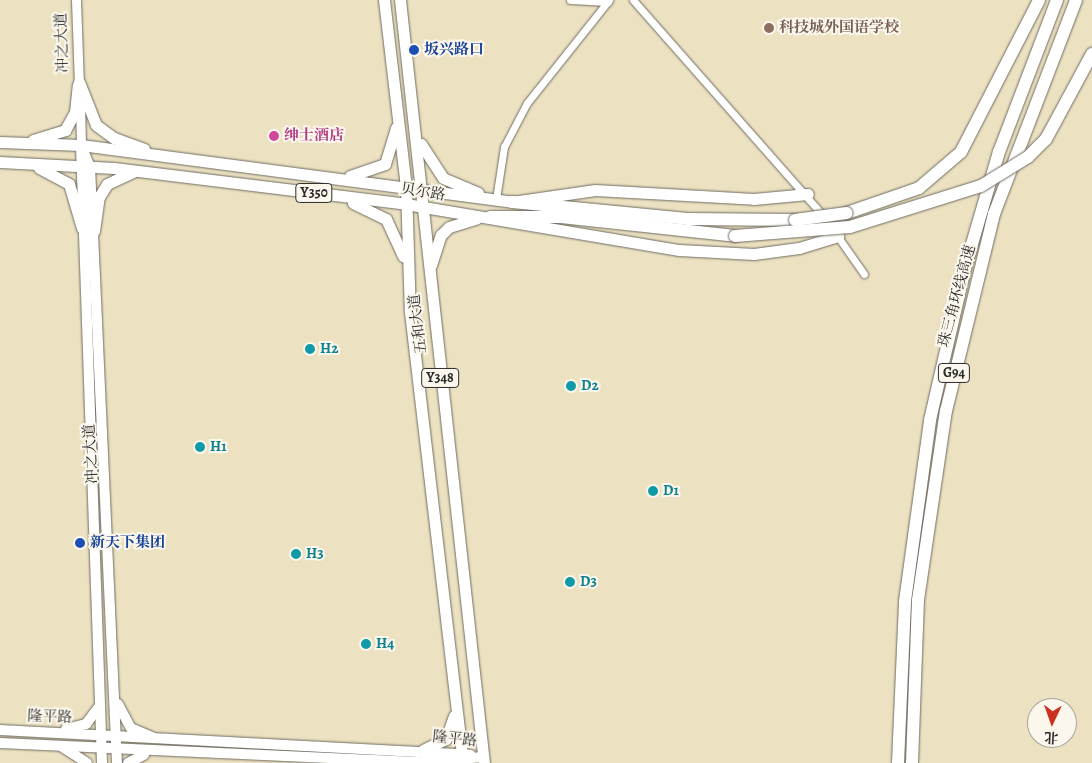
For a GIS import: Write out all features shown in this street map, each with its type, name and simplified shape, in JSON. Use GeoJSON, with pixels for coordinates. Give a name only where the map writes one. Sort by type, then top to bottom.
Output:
{"type":"FeatureCollection","features":[{"type":"Feature","properties":{"kind":"highway"},"geometry":{"type":"LineString","coordinates":[[512,202],[687,219],[795,220],[847,213],[919,188],[961,152],[1039,0]]}},
{"type":"Feature","properties":{"kind":"highway","name":"珠三角环线高速"},"geometry":{"type":"LineString","coordinates":[[898,763],[908,562],[934,402],[965,268],[999,152],[1057,0]]}},
{"type":"Feature","properties":{"kind":"highway","name":"珠三角环线高速"},"geometry":{"type":"LineString","coordinates":[[912,763],[918,600],[946,411],[994,214],[1076,0]]}},
{"type":"Feature","properties":{"kind":"highway"},"geometry":{"type":"LineString","coordinates":[[490,217],[537,217],[647,226],[735,236],[850,227],[981,186],[1028,157],[1046,139],[1092,54]]}},
{"type":"Feature","properties":{"kind":"main road","name":"五和大道"},"geometry":{"type":"LineString","coordinates":[[384,0],[406,188],[409,272],[463,760]]}},
{"type":"Feature","properties":{"kind":"main road","name":"五和大道"},"geometry":{"type":"LineString","coordinates":[[400,0],[423,190],[428,279],[484,760]]}},
{"type":"Feature","properties":{"kind":"main road"},"geometry":{"type":"LineString","coordinates":[[22,143],[65,130],[75,112],[79,82]]}},
{"type":"Feature","properties":{"kind":"main road"},"geometry":{"type":"LineString","coordinates":[[79,82],[89,113],[106,134],[162,155]]}},
{"type":"Feature","properties":{"kind":"main road"},"geometry":{"type":"LineString","coordinates":[[332,178],[362,176],[385,164],[398,119]]}},
{"type":"Feature","properties":{"kind":"main road"},"geometry":{"type":"LineString","coordinates":[[415,126],[425,156],[443,178],[496,199]]}},
{"type":"Feature","properties":{"kind":"main road","name":"贝尔路"},"geometry":{"type":"LineString","coordinates":[[0,142],[81,145],[512,202],[594,190],[754,199],[808,194]]}},
{"type":"Feature","properties":{"kind":"main road","name":"冲之大道"},"geometry":{"type":"LineString","coordinates":[[81,145],[94,231],[117,763]]}},
{"type":"Feature","properties":{"kind":"main road","name":"贝尔路"},"geometry":{"type":"LineString","coordinates":[[0,162],[85,166],[137,171],[406,204],[679,250],[754,254],[799,248],[838,236]]}},
{"type":"Feature","properties":{"kind":"main road"},"geometry":{"type":"LineString","coordinates":[[18,163],[48,170],[69,184],[82,228]]}},
{"type":"Feature","properties":{"kind":"main road","name":"冲之大道"},"geometry":{"type":"LineString","coordinates":[[85,166],[82,228],[102,763]]}},
{"type":"Feature","properties":{"kind":"main road"},"geometry":{"type":"LineString","coordinates":[[94,231],[99,197],[107,184],[137,171]]}},
{"type":"Feature","properties":{"kind":"main road"},"geometry":{"type":"LineString","coordinates":[[325,195],[364,206],[386,219],[409,272]]}},
{"type":"Feature","properties":{"kind":"main road"},"geometry":{"type":"LineString","coordinates":[[428,279],[436,245],[445,231],[463,221],[490,217]]}},
{"type":"Feature","properties":{"kind":"main road"},"geometry":{"type":"LineString","coordinates":[[114,686],[118,708],[131,728],[168,741]]}},
{"type":"Feature","properties":{"kind":"main road"},"geometry":{"type":"LineString","coordinates":[[53,732],[86,724],[94,717],[100,688]]}},
{"type":"Feature","properties":{"kind":"main road"},"geometry":{"type":"LineString","coordinates":[[423,750],[446,739],[456,702]]}},
{"type":"Feature","properties":{"kind":"main road","name":"隆平路"},"geometry":{"type":"LineString","coordinates":[[0,730],[101,734],[116,739],[423,750],[463,760]]}},
{"type":"Feature","properties":{"kind":"main road","name":"隆平路"},"geometry":{"type":"LineString","coordinates":[[0,743],[102,746],[117,750],[157,753],[423,763],[484,760]]}},
{"type":"Feature","properties":{"kind":"main road"},"geometry":{"type":"LineString","coordinates":[[58,744],[87,763]]}},
{"type":"Feature","properties":{"kind":"main road"},"geometry":{"type":"LineString","coordinates":[[128,763],[137,756],[157,753]]}},
{"type":"Feature","properties":{"kind":"street","name":"冲之大道"},"geometry":{"type":"LineString","coordinates":[[76,0],[81,145]]}},
{"type":"Feature","properties":{"kind":"street"},"geometry":{"type":"LineString","coordinates":[[570,0],[608,1]]}},
{"type":"Feature","properties":{"kind":"street"},"geometry":{"type":"LineString","coordinates":[[633,0],[808,194],[864,274]]}},
{"type":"Feature","properties":{"kind":"street"},"geometry":{"type":"LineString","coordinates":[[496,199],[504,147],[527,103],[608,1]]}},
{"type":"Feature","properties":{"kind":"place","name":"科技城外国语学校"},"geometry":{"type":"Point","coordinates":[769,28]}},
{"type":"Feature","properties":{"kind":"place","name":"坂兴路口"},"geometry":{"type":"Point","coordinates":[414,50]}},
{"type":"Feature","properties":{"kind":"place","name":"绅士酒店"},"geometry":{"type":"Point","coordinates":[274,136]}},
{"type":"Feature","properties":{"kind":"place","name":"H2"},"geometry":{"type":"Point","coordinates":[310,349]}},
{"type":"Feature","properties":{"kind":"place","name":"D2"},"geometry":{"type":"Point","coordinates":[571,386]}},
{"type":"Feature","properties":{"kind":"place","name":"H1"},"geometry":{"type":"Point","coordinates":[200,447]}},
{"type":"Feature","properties":{"kind":"place","name":"D1"},"geometry":{"type":"Point","coordinates":[653,491]}},
{"type":"Feature","properties":{"kind":"place","name":"新天下集团"},"geometry":{"type":"Point","coordinates":[80,543]}},
{"type":"Feature","properties":{"kind":"place","name":"H3"},"geometry":{"type":"Point","coordinates":[296,554]}},
{"type":"Feature","properties":{"kind":"place","name":"D3"},"geometry":{"type":"Point","coordinates":[570,582]}},
{"type":"Feature","properties":{"kind":"place","name":"H4"},"geometry":{"type":"Point","coordinates":[366,644]}}]}
